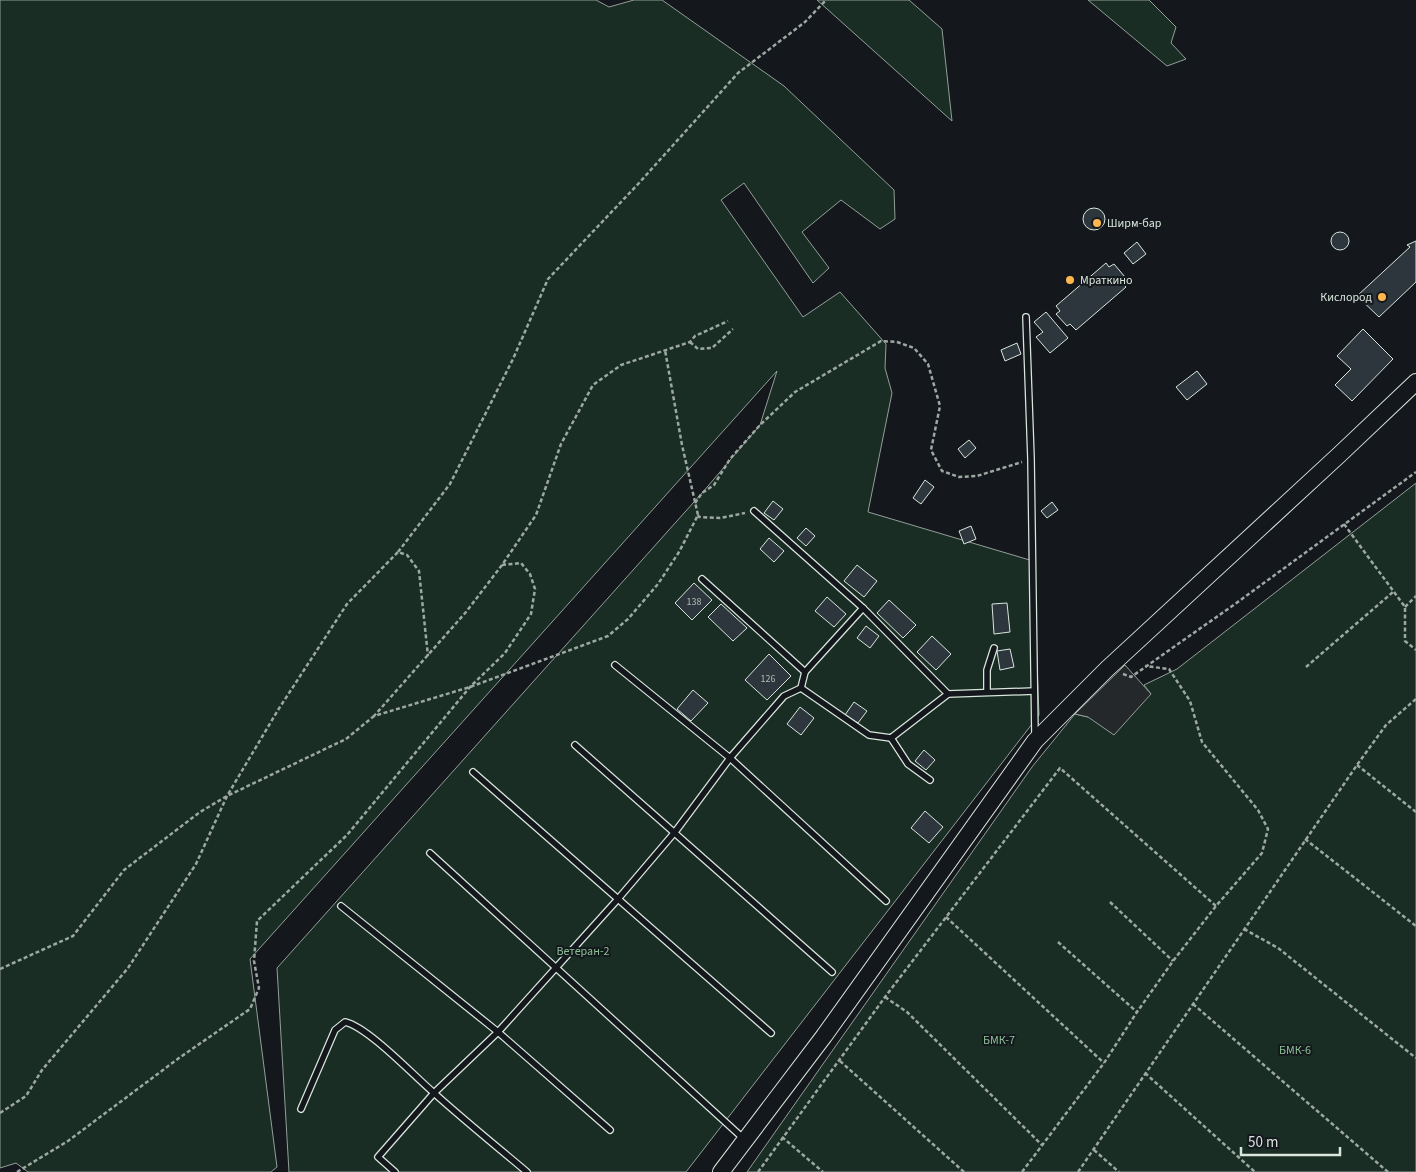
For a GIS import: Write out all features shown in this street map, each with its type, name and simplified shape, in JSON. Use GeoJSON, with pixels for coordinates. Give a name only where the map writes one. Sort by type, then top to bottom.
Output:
{"type":"FeatureCollection","features":[{"type":"Feature","properties":{"kind":"main road"},"geometry":{"type":"LineString","coordinates":[[721,1172],[830,1028],[1035,741],[1107,669],[1339,456],[1416,382]]}},
{"type":"Feature","properties":{"kind":"lane"},"geometry":{"type":"LineString","coordinates":[[1026,317],[1031,459],[1035,741]]}},
{"type":"Feature","properties":{"kind":"lane"},"geometry":{"type":"LineString","coordinates":[[754,511],[863,608],[948,694]]}},
{"type":"Feature","properties":{"kind":"lane"},"geometry":{"type":"LineString","coordinates":[[702,579],[804,672]]}},
{"type":"Feature","properties":{"kind":"lane"},"geometry":{"type":"LineString","coordinates":[[395,1172],[378,1157],[434,1093],[498,1032],[618,899],[675,832],[730,758],[784,696],[800,688],[804,672],[863,608]]}},
{"type":"Feature","properties":{"kind":"lane"},"geometry":{"type":"LineString","coordinates":[[987,692],[987,670],[994,648]]}},
{"type":"Feature","properties":{"kind":"lane"},"geometry":{"type":"LineString","coordinates":[[615,665],[730,758],[886,901]]}},
{"type":"Feature","properties":{"kind":"lane"},"geometry":{"type":"LineString","coordinates":[[800,688],[869,735],[891,738],[948,694],[1034,691]]}},
{"type":"Feature","properties":{"kind":"lane"},"geometry":{"type":"LineString","coordinates":[[891,738],[908,764],[930,780]]}},
{"type":"Feature","properties":{"kind":"lane"},"geometry":{"type":"LineString","coordinates":[[575,745],[832,972]]}},
{"type":"Feature","properties":{"kind":"lane"},"geometry":{"type":"LineString","coordinates":[[473,772],[771,1033]]}},
{"type":"Feature","properties":{"kind":"lane"},"geometry":{"type":"LineString","coordinates":[[430,852],[745,1140]]}},
{"type":"Feature","properties":{"kind":"lane"},"geometry":{"type":"LineString","coordinates":[[341,906],[498,1032],[610,1130]]}},
{"type":"Feature","properties":{"kind":"lane"},"geometry":{"type":"LineString","coordinates":[[302,1109],[335,1030],[345,1022],[353,1024],[390,1053],[527,1172]]}},
{"type":"Feature","properties":{"kind":"path"},"geometry":{"type":"LineString","coordinates":[[0,1113],[26,1096],[42,1070],[128,968],[196,864],[227,796],[278,710],[347,604],[398,552],[450,484],[513,360],[548,279],[640,183],[738,72],[805,22],[826,0]]}},
{"type":"Feature","properties":{"kind":"path"},"geometry":{"type":"LineString","coordinates":[[0,968],[73,936],[124,870],[200,812],[227,796],[346,739],[374,716],[466,612],[502,565],[536,515],[562,444],[594,385],[621,365],[690,342],[695,336],[728,322]]}},
{"type":"Feature","properties":{"kind":"path"},"geometry":{"type":"LineString","coordinates":[[690,342],[698,349],[712,348],[733,329]]}},
{"type":"Feature","properties":{"kind":"path"},"geometry":{"type":"LineString","coordinates":[[695,503],[702,493],[714,486],[730,459],[760,425],[796,392],[882,341],[897,342],[914,348],[928,364],[940,406],[931,450],[942,470],[959,477],[977,476],[1031,459]]}},
{"type":"Feature","properties":{"kind":"path"},"geometry":{"type":"LineString","coordinates":[[374,716],[470,688],[608,636],[628,618],[658,584],[698,515],[682,445],[666,350]]}},
{"type":"Feature","properties":{"kind":"path"},"geometry":{"type":"LineString","coordinates":[[1107,669],[1131,676],[1235,604],[1416,472]]}},
{"type":"Feature","properties":{"kind":"path"},"geometry":{"type":"LineString","coordinates":[[698,515],[700,517],[720,518],[754,511]]}},
{"type":"Feature","properties":{"kind":"path"},"geometry":{"type":"LineString","coordinates":[[1344,524],[1406,608]]}},
{"type":"Feature","properties":{"kind":"path"},"geometry":{"type":"LineString","coordinates":[[398,552],[407,555],[418,571],[428,656]]}},
{"type":"Feature","properties":{"kind":"path"},"geometry":{"type":"LineString","coordinates":[[17,1172],[68,1141],[171,1064],[250,1009],[259,988],[254,961],[257,922],[347,835],[470,688],[505,653],[531,614],[535,589],[530,574],[521,563],[502,565]]}},
{"type":"Feature","properties":{"kind":"path"},"geometry":{"type":"LineString","coordinates":[[1306,667],[1393,592]]}},
{"type":"Feature","properties":{"kind":"path"},"geometry":{"type":"LineString","coordinates":[[1416,596],[1406,608],[1405,641],[1416,650]]}},
{"type":"Feature","properties":{"kind":"path"},"geometry":{"type":"LineString","coordinates":[[1022,1172],[1104,1063],[1173,961],[1216,906],[1262,853],[1268,829],[1258,810],[1202,742],[1190,701],[1169,669],[1145,666]]}},
{"type":"Feature","properties":{"kind":"path"},"geometry":{"type":"LineString","coordinates":[[1078,1172],[1357,765],[1386,725],[1416,699]]}},
{"type":"Feature","properties":{"kind":"path"},"geometry":{"type":"LineString","coordinates":[[1357,765],[1416,812]]}},
{"type":"Feature","properties":{"kind":"path"},"geometry":{"type":"LineString","coordinates":[[758,1172],[885,998],[1060,768],[1216,906]]}},
{"type":"Feature","properties":{"kind":"path"},"geometry":{"type":"LineString","coordinates":[[1305,839],[1416,926]]}},
{"type":"Feature","properties":{"kind":"path"},"geometry":{"type":"LineString","coordinates":[[1110,902],[1173,961]]}},
{"type":"Feature","properties":{"kind":"path"},"geometry":{"type":"LineString","coordinates":[[946,917],[1104,1063]]}},
{"type":"Feature","properties":{"kind":"path"},"geometry":{"type":"LineString","coordinates":[[1244,929],[1278,948],[1416,1058]]}},
{"type":"Feature","properties":{"kind":"path"},"geometry":{"type":"LineString","coordinates":[[1058,942],[1137,1012]]}},
{"type":"Feature","properties":{"kind":"path"},"geometry":{"type":"LineString","coordinates":[[885,998],[907,1012],[1042,1145]]}},
{"type":"Feature","properties":{"kind":"path"},"geometry":{"type":"LineString","coordinates":[[1193,1004],[1388,1172]]}},
{"type":"Feature","properties":{"kind":"path"},"geometry":{"type":"LineString","coordinates":[[840,1061],[964,1172]]}},
{"type":"Feature","properties":{"kind":"path"},"geometry":{"type":"LineString","coordinates":[[1145,1073],[1255,1172]]}},
{"type":"Feature","properties":{"kind":"path"},"geometry":{"type":"LineString","coordinates":[[782,1137],[823,1172]]}},
{"type":"Feature","properties":{"kind":"path"},"geometry":{"type":"LineString","coordinates":[[1094,1150],[1119,1172]]}},
{"type":"Feature","properties":{"kind":"green space","name":"Ветеран-2"},"geometry":{"type":"Polygon","coordinates":[[[0,0],[596,0],[609,7],[634,0],[662,0],[784,86],[894,190],[895,219],[880,229],[841,200],[802,232],[829,268],[813,283],[744,183],[721,200],[803,317],[840,292],[886,344],[885,368],[892,393],[868,512],[1033,561],[1039,715],[686,1172],[289,1172],[277,968],[702,493],[760,425],[777,371],[250,959],[277,1167],[271,1172],[28,1172],[16,1163],[0,1168],[0,0]]]}},
{"type":"Feature","properties":{"kind":"green space"},"geometry":{"type":"Polygon","coordinates":[[[817,0],[909,0],[942,29],[952,121],[817,0]]]}},
{"type":"Feature","properties":{"kind":"green space"},"geometry":{"type":"Polygon","coordinates":[[[1088,0],[1149,0],[1176,27],[1171,43],[1186,59],[1167,66],[1088,0]]]}},
{"type":"Feature","properties":{"kind":"green space"},"geometry":{"type":"Polygon","coordinates":[[[1416,483],[1416,1172],[747,1172],[1032,767],[1075,714],[1088,717],[1151,694],[1144,685],[1177,669],[1416,483]]]}},
{"type":"Feature","properties":{"kind":"shaded area"},"geometry":{"type":"Polygon","coordinates":[[[1125,665],[1151,694],[1114,735],[1088,717],[1075,714],[1125,665]]]}},
{"type":"Feature","properties":{"kind":"building"},"geometry":{"type":"Polygon","coordinates":[[[1094,208],[1102,211],[1105,219],[1102,227],[1094,230],[1086,227],[1083,219],[1086,211],[1094,208]]]}},
{"type":"Feature","properties":{"kind":"building"},"geometry":{"type":"Polygon","coordinates":[[[1336,232],[1344,232],[1349,237],[1347,248],[1336,250],[1331,245],[1331,237],[1336,232]]]}},
{"type":"Feature","properties":{"kind":"building"},"geometry":{"type":"Polygon","coordinates":[[[1416,241],[1416,282],[1379,317],[1357,296],[1410,247],[1407,245],[1416,241]]]}},
{"type":"Feature","properties":{"kind":"building"},"geometry":{"type":"Polygon","coordinates":[[[1137,242],[1146,254],[1133,264],[1124,253],[1137,242]]]}},
{"type":"Feature","properties":{"kind":"building"},"geometry":{"type":"Polygon","coordinates":[[[1106,263],[1109,267],[1114,264],[1125,277],[1120,281],[1126,287],[1076,330],[1070,324],[1067,326],[1056,314],[1060,311],[1056,306],[1106,263]]]}},
{"type":"Feature","properties":{"kind":"building"},"geometry":{"type":"Polygon","coordinates":[[[1046,312],[1068,338],[1050,353],[1036,337],[1043,332],[1034,322],[1046,312]]]}},
{"type":"Feature","properties":{"kind":"building"},"geometry":{"type":"Polygon","coordinates":[[[1363,329],[1393,359],[1352,401],[1335,385],[1351,369],[1337,356],[1363,329]]]}},
{"type":"Feature","properties":{"kind":"building"},"geometry":{"type":"Polygon","coordinates":[[[1017,343],[1021,354],[1005,361],[1001,350],[1017,343]]]}},
{"type":"Feature","properties":{"kind":"building"},"geometry":{"type":"Polygon","coordinates":[[[1197,371],[1207,384],[1187,400],[1176,387],[1197,371]]]}},
{"type":"Feature","properties":{"kind":"building"},"geometry":{"type":"Polygon","coordinates":[[[969,440],[976,448],[965,458],[958,449],[969,440]]]}},
{"type":"Feature","properties":{"kind":"building"},"geometry":{"type":"Polygon","coordinates":[[[925,480],[934,487],[921,504],[913,498],[925,480]]]}},
{"type":"Feature","properties":{"kind":"building"},"geometry":{"type":"Polygon","coordinates":[[[773,501],[783,509],[774,520],[764,513],[773,501]]]}},
{"type":"Feature","properties":{"kind":"building"},"geometry":{"type":"Polygon","coordinates":[[[1052,502],[1058,510],[1047,518],[1041,511],[1052,502]]]}},
{"type":"Feature","properties":{"kind":"building"},"geometry":{"type":"Polygon","coordinates":[[[971,526],[976,539],[964,544],[959,531],[971,526]]]}},
{"type":"Feature","properties":{"kind":"building"},"geometry":{"type":"Polygon","coordinates":[[[806,528],[815,536],[806,546],[797,538],[806,528]]]}},
{"type":"Feature","properties":{"kind":"building"},"geometry":{"type":"Polygon","coordinates":[[[769,538],[784,551],[774,562],[760,549],[769,538]]]}},
{"type":"Feature","properties":{"kind":"building"},"geometry":{"type":"Polygon","coordinates":[[[857,565],[877,581],[864,597],[844,581],[857,565]]]}},
{"type":"Feature","properties":{"kind":"building"},"geometry":{"type":"Polygon","coordinates":[[[694,583],[712,600],[692,620],[675,603],[694,583]]]}},
{"type":"Feature","properties":{"kind":"building"},"geometry":{"type":"Polygon","coordinates":[[[827,597],[846,614],[834,627],[815,611],[827,597]]]}},
{"type":"Feature","properties":{"kind":"building"},"geometry":{"type":"Polygon","coordinates":[[[889,600],[916,625],[903,638],[877,613],[889,600]]]}},
{"type":"Feature","properties":{"kind":"building"},"geometry":{"type":"Polygon","coordinates":[[[1007,603],[1010,632],[994,634],[992,604],[1007,603]]]}},
{"type":"Feature","properties":{"kind":"building"},"geometry":{"type":"Polygon","coordinates":[[[721,604],[747,628],[733,641],[708,617],[721,604]]]}},
{"type":"Feature","properties":{"kind":"building"},"geometry":{"type":"Polygon","coordinates":[[[866,626],[879,636],[870,648],[857,638],[866,626]]]}},
{"type":"Feature","properties":{"kind":"building"},"geometry":{"type":"Polygon","coordinates":[[[932,636],[951,654],[936,670],[917,652],[932,636]]]}},
{"type":"Feature","properties":{"kind":"building"},"geometry":{"type":"Polygon","coordinates":[[[1010,649],[1014,667],[1000,670],[997,651],[1010,649]]]}},
{"type":"Feature","properties":{"kind":"building"},"geometry":{"type":"Polygon","coordinates":[[[769,654],[791,676],[767,700],[745,680],[769,654]]]}},
{"type":"Feature","properties":{"kind":"building"},"geometry":{"type":"Polygon","coordinates":[[[693,690],[708,703],[691,721],[677,709],[693,690]]]}},
{"type":"Feature","properties":{"kind":"building"},"geometry":{"type":"Polygon","coordinates":[[[854,702],[867,711],[858,723],[845,715],[854,702]]]}},
{"type":"Feature","properties":{"kind":"building"},"geometry":{"type":"Polygon","coordinates":[[[800,707],[814,718],[801,735],[787,724],[800,707]]]}},
{"type":"Feature","properties":{"kind":"building"},"geometry":{"type":"Polygon","coordinates":[[[924,750],[935,760],[926,770],[915,761],[924,750]]]}},
{"type":"Feature","properties":{"kind":"building"},"geometry":{"type":"Polygon","coordinates":[[[925,811],[943,827],[929,843],[911,828],[925,811]]]}},
{"type":"Feature","properties":{"kind":"place","name":"Ширм-бар"},"geometry":{"type":"Point","coordinates":[1097,223]}},
{"type":"Feature","properties":{"kind":"place","name":"Мраткино"},"geometry":{"type":"Point","coordinates":[1070,280]}},
{"type":"Feature","properties":{"kind":"place","name":"Кислород"},"geometry":{"type":"Point","coordinates":[1382,297]}},
{"type":"Feature","properties":{"kind":"park label","name":"БМК-7"},"geometry":{"type":"Point","coordinates":[999,1040]}},
{"type":"Feature","properties":{"kind":"park label","name":"БМК-6"},"geometry":{"type":"Point","coordinates":[1295,1050]}}]}
